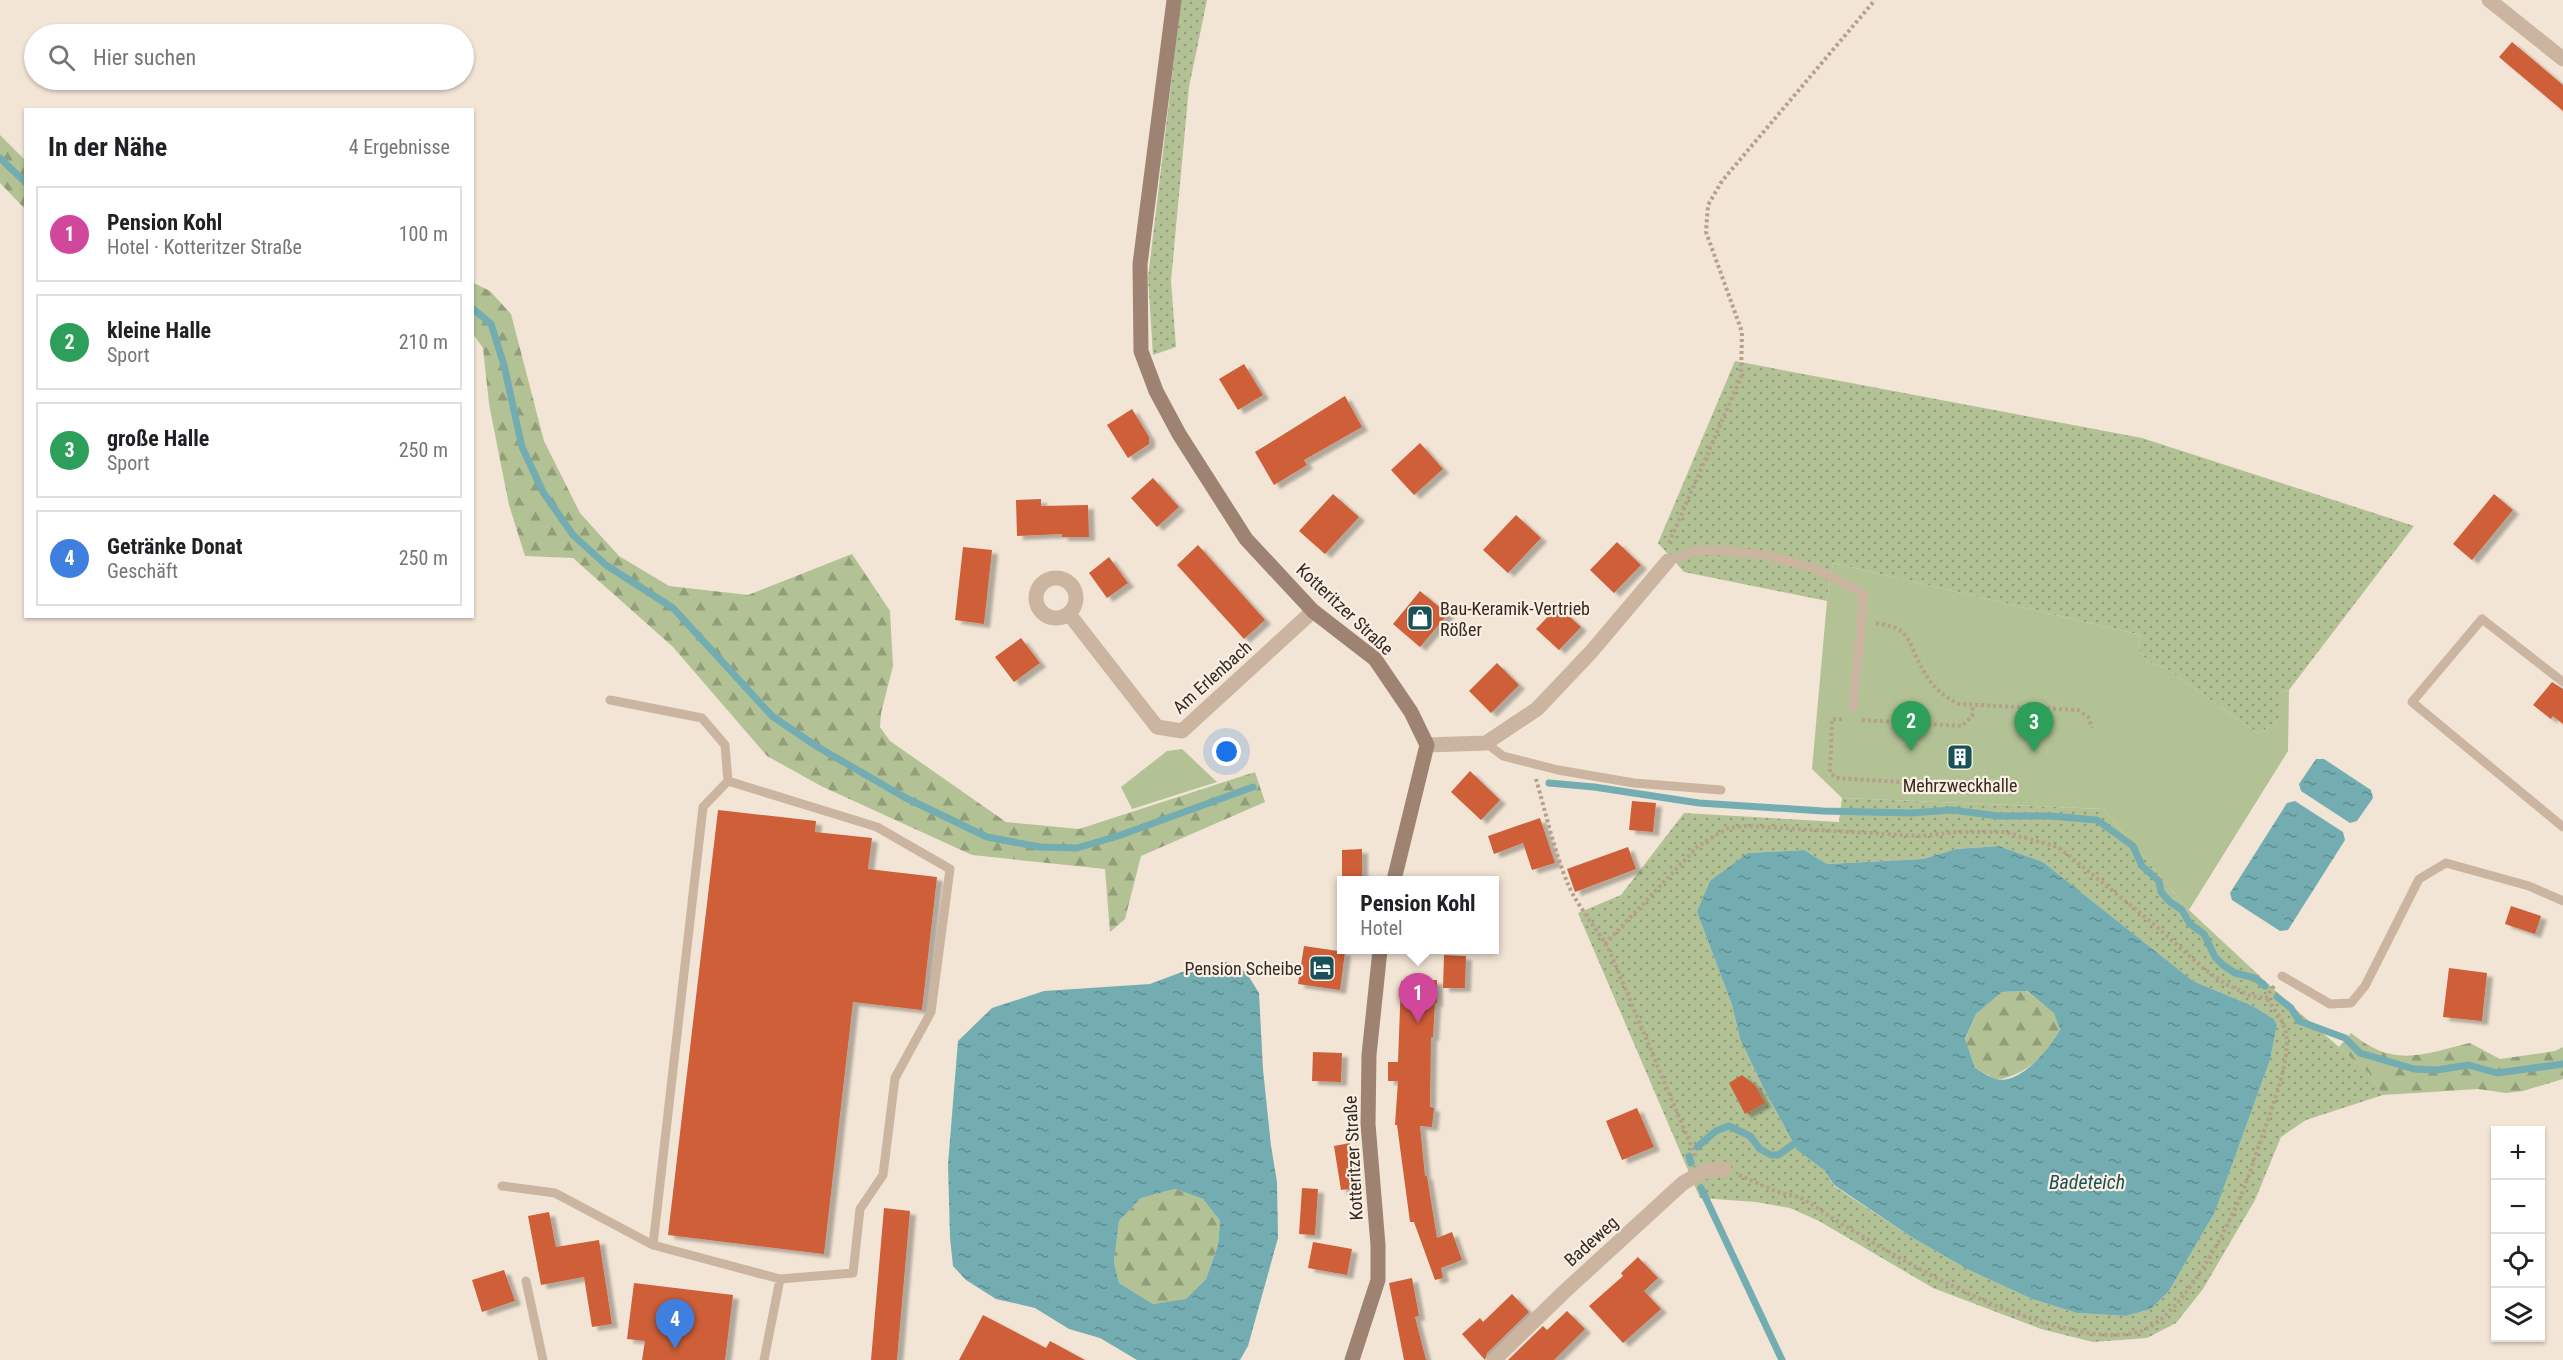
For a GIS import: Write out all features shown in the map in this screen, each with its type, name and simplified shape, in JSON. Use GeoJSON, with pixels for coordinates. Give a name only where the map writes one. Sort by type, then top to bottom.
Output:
{"type":"FeatureCollection","features":[{"type":"Feature","properties":{"kind":"street","name":"Kotteritzer Straße"},"geometry":{"type":"LineString","coordinates":[[1174,0],[1140,264],[1141,351],[1156,391],[1179,434],[1246,539],[1313,611],[1374,659],[1411,712],[1427,745]]}},
{"type":"Feature","properties":{"kind":"street"},"geometry":{"type":"LineString","coordinates":[[2489,0],[2563,58]]}},
{"type":"Feature","properties":{"kind":"street"},"geometry":{"type":"LineString","coordinates":[[1395,876],[1427,745],[1486,743],[1537,710],[1591,652],[1668,561]]}},
{"type":"Feature","properties":{"kind":"street","name":"Am Erlenbach"},"geometry":{"type":"LineString","coordinates":[[1069,614],[1156,727],[1182,731],[1313,611]]}},
{"type":"Feature","properties":{"kind":"street","name":"Kotteritzer Straße"},"geometry":{"type":"LineString","coordinates":[[1352,1360],[1378,1280],[1378,1245],[1368,1124],[1369,1055],[1380,954]]}},
{"type":"Feature","properties":{"kind":"street","name":"Badeweg"},"geometry":{"type":"LineString","coordinates":[[1494,1360],[1683,1183],[1702,1172],[1724,1169]]}},
{"type":"Feature","properties":{"kind":"lane"},"geometry":{"type":"LineString","coordinates":[[1668,561],[1690,552],[1714,550],[1765,555],[1814,568],[1864,594],[1853,709]]}},
{"type":"Feature","properties":{"kind":"lane"},"geometry":{"type":"LineString","coordinates":[[2563,682],[2482,619],[2412,702],[2563,827]]}},
{"type":"Feature","properties":{"kind":"lane"},"geometry":{"type":"LineString","coordinates":[[610,700],[702,718],[725,745],[728,781],[703,807],[653,1245]]}},
{"type":"Feature","properties":{"kind":"lane"},"geometry":{"type":"LineString","coordinates":[[1486,743],[1503,756],[1531,764],[1634,783],[1721,790]]}},
{"type":"Feature","properties":{"kind":"lane"},"geometry":{"type":"LineString","coordinates":[[502,1186],[555,1193],[653,1245],[780,1279],[853,1273],[860,1209],[883,1175],[895,1078],[932,1012],[950,869],[877,827],[728,781]]}},
{"type":"Feature","properties":{"kind":"lane"},"geometry":{"type":"LineString","coordinates":[[2282,976],[2331,1004],[2351,1003],[2365,986],[2419,879],[2446,863],[2529,886],[2563,901]]}},
{"type":"Feature","properties":{"kind":"lane"},"geometry":{"type":"LineString","coordinates":[[764,1360],[780,1279]]}},
{"type":"Feature","properties":{"kind":"lane"},"geometry":{"type":"LineString","coordinates":[[526,1281],[543,1360]]}},
{"type":"Feature","properties":{"kind":"path"},"geometry":{"type":"LineString","coordinates":[[1668,561],[1665,551],[1741,377],[1742,333],[1706,232],[1708,205],[1722,181],[1875,0]]}},
{"type":"Feature","properties":{"kind":"path"},"geometry":{"type":"LineString","coordinates":[[1862,620],[1893,626],[1903,632],[1909,640],[1923,673],[1933,687],[1947,699],[1959,704],[2078,710],[2088,717],[2092,728]]}},
{"type":"Feature","properties":{"kind":"path"},"geometry":{"type":"LineString","coordinates":[[1919,783],[1836,778],[1830,772],[1832,719],[1962,726],[1972,716],[1973,705]]}},
{"type":"Feature","properties":{"kind":"path"},"geometry":{"type":"LineString","coordinates":[[1531,764],[1574,897],[1605,944],[1702,1172]]}},
{"type":"Feature","properties":{"kind":"path"},"geometry":{"type":"LineString","coordinates":[[1605,944],[1698,846],[1728,828],[1747,826],[1920,836],[1958,832],[2004,832],[2058,847],[2149,920],[2203,969],[2224,983],[2251,996],[2266,998],[2277,1012],[2286,1034],[2284,1065],[2251,1172],[2233,1214],[2194,1282],[2169,1314],[2139,1332],[2106,1335],[2030,1319],[1942,1281],[1842,1225],[1800,1197],[1780,1192],[1724,1169]]}},
{"type":"Feature","properties":{"kind":"path"},"geometry":{"type":"LineString","coordinates":[[2266,998],[2282,976]]}},
{"type":"Feature","properties":{"kind":"green space"},"geometry":{"type":"Polygon","coordinates":[[[1181,0],[1207,0],[1189,87],[1171,281],[1176,347],[1153,355],[1148,278],[1181,0]]]}},
{"type":"Feature","properties":{"kind":"green space"},"geometry":{"type":"Polygon","coordinates":[[[0,135],[24,159],[24,208],[0,183],[0,135]]]}},
{"type":"Feature","properties":{"kind":"green space"},"geometry":{"type":"Polygon","coordinates":[[[474,283],[490,291],[511,314],[544,441],[580,513],[619,556],[669,586],[748,595],[852,554],[890,611],[893,666],[881,713],[880,727],[890,741],[1006,822],[1079,829],[1255,772],[1265,802],[1141,856],[1125,919],[1110,932],[1105,869],[972,855],[821,786],[767,756],[673,647],[573,558],[525,556],[509,505],[489,404],[483,348],[474,335],[474,283]]]}},
{"type":"Feature","properties":{"kind":"green space"},"geometry":{"type":"Polygon","coordinates":[[[1735,361],[2142,438],[2414,526],[2289,690],[2279,693],[2279,719],[2259,734],[2164,667],[2148,662],[2138,649],[2141,635],[1833,563],[1827,601],[1684,572],[1658,543],[1735,361]]]}},
{"type":"Feature","properties":{"kind":"green space"},"geometry":{"type":"Polygon","coordinates":[[[1833,563],[2141,635],[2138,649],[2148,662],[2164,667],[2259,734],[2279,719],[2279,693],[2289,690],[2288,751],[2189,910],[2103,809],[1842,798],[1812,769],[1827,601],[1833,563]]]}},
{"type":"Feature","properties":{"kind":"green space"},"geometry":{"type":"Polygon","coordinates":[[[1182,749],[1217,782],[1132,809],[1121,787],[1167,751],[1182,749]]]}},
{"type":"Feature","properties":{"kind":"green space"},"geometry":{"type":"Polygon","coordinates":[[[1842,798],[2103,809],[2189,910],[2294,1008],[2369,1073],[2383,1095],[2306,1120],[2281,1137],[2255,1200],[2203,1289],[2176,1323],[2147,1338],[2093,1342],[2041,1329],[1933,1288],[1819,1221],[1790,1208],[1756,1202],[1700,1198],[1578,913],[1621,895],[1684,813],[1839,822],[1842,798]],[[1999,846],[1956,849],[1923,859],[1827,864],[1804,850],[1748,853],[1697,912],[1732,1005],[1740,1039],[1763,1087],[1797,1150],[1825,1171],[1834,1186],[1913,1238],[1969,1270],[2032,1299],[2077,1313],[2126,1316],[2151,1309],[2169,1291],[2215,1212],[2270,1060],[2277,1025],[2274,1019],[2253,1006],[2193,981],[2043,862],[1999,846]]]}},
{"type":"Feature","properties":{"kind":"green space"},"geometry":{"type":"Polygon","coordinates":[[[2026,991],[2055,1013],[2060,1028],[2049,1047],[2035,1062],[2017,1074],[1997,1080],[1975,1068],[1965,1040],[1976,1014],[2002,992],[2026,991]]]}},
{"type":"Feature","properties":{"kind":"green space"},"geometry":{"type":"Polygon","coordinates":[[[2351,1033],[2381,1051],[2408,1056],[2470,1043],[2500,1059],[2555,1051],[2563,1047],[2563,1079],[2523,1091],[2506,1093],[2478,1089],[2383,1095],[2369,1073],[2339,1047],[2351,1033]]]}},
{"type":"Feature","properties":{"kind":"green space"},"geometry":{"type":"Polygon","coordinates":[[[1175,1189],[1203,1199],[1220,1221],[1218,1245],[1206,1279],[1186,1300],[1153,1304],[1119,1283],[1114,1262],[1119,1221],[1141,1198],[1175,1189]]]}},
{"type":"Feature","properties":{"kind":"water"},"geometry":{"type":"Polygon","coordinates":[[[2316,759],[2324,759],[2371,790],[2373,798],[2357,821],[2350,823],[2301,791],[2299,784],[2316,759]]]}},
{"type":"Feature","properties":{"kind":"water"},"geometry":{"type":"Polygon","coordinates":[[[2295,801],[2343,832],[2345,840],[2288,930],[2280,931],[2232,900],[2230,893],[2287,803],[2295,801]]]}},
{"type":"Feature","properties":{"kind":"water","name":"Badeteich"},"geometry":{"type":"Polygon","coordinates":[[[1999,846],[2043,862],[2193,981],[2253,1006],[2274,1019],[2277,1025],[2270,1060],[2215,1212],[2169,1291],[2151,1309],[2126,1316],[2077,1313],[2032,1299],[1969,1270],[1913,1238],[1834,1185],[1825,1171],[1797,1150],[1740,1039],[1732,1005],[1697,912],[1710,881],[1748,853],[1804,850],[1827,864],[1923,859],[1956,849],[1999,846]],[[2027,991],[2002,992],[1976,1014],[1965,1039],[1975,1068],[1993,1078],[2005,1080],[2024,1071],[2042,1055],[2056,1037],[2060,1029],[2054,1013],[2027,991]]]}},
{"type":"Feature","properties":{"kind":"water"},"geometry":{"type":"Polygon","coordinates":[[[1226,962],[1246,972],[1259,993],[1263,1069],[1277,1182],[1278,1238],[1248,1346],[1240,1360],[1137,1360],[1100,1338],[1069,1329],[1035,1308],[996,1299],[966,1280],[953,1266],[948,1164],[958,1041],[992,1008],[1044,991],[1150,984],[1198,966],[1226,962]],[[1175,1189],[1141,1198],[1119,1221],[1114,1262],[1119,1283],[1153,1304],[1186,1299],[1206,1279],[1218,1245],[1220,1221],[1203,1199],[1175,1189]]]}},
{"type":"Feature","properties":{"kind":"building"},"geometry":{"type":"Polygon","coordinates":[[[2512,42],[2563,85],[2563,111],[2499,57],[2512,42]]]}},
{"type":"Feature","properties":{"kind":"building"},"geometry":{"type":"Polygon","coordinates":[[[1244,364],[1263,395],[1238,410],[1219,379],[1244,364]]]}},
{"type":"Feature","properties":{"kind":"building"},"geometry":{"type":"Polygon","coordinates":[[[1345,396],[1362,427],[1304,460],[1307,465],[1274,485],[1255,452],[1345,396]]]}},
{"type":"Feature","properties":{"kind":"building"},"geometry":{"type":"Polygon","coordinates":[[[1132,409],[1149,437],[1149,444],[1128,458],[1107,425],[1132,409]]]}},
{"type":"Feature","properties":{"kind":"building"},"geometry":{"type":"Polygon","coordinates":[[[1420,443],[1443,469],[1414,495],[1391,470],[1420,443]]]}},
{"type":"Feature","properties":{"kind":"building"},"geometry":{"type":"Polygon","coordinates":[[[1153,478],[1179,507],[1157,527],[1131,498],[1153,478]]]}},
{"type":"Feature","properties":{"kind":"building"},"geometry":{"type":"Polygon","coordinates":[[[1333,494],[1359,517],[1325,554],[1299,531],[1333,494]]]}},
{"type":"Feature","properties":{"kind":"building"},"geometry":{"type":"Polygon","coordinates":[[[2494,494],[2513,510],[2472,560],[2453,544],[2494,494]]]}},
{"type":"Feature","properties":{"kind":"building"},"geometry":{"type":"Polygon","coordinates":[[[1041,499],[1041,506],[1088,505],[1089,537],[1062,537],[1062,534],[1017,536],[1016,500],[1041,499]]]}},
{"type":"Feature","properties":{"kind":"building"},"geometry":{"type":"Polygon","coordinates":[[[1516,515],[1541,538],[1508,573],[1483,550],[1516,515]]]}},
{"type":"Feature","properties":{"kind":"building"},"geometry":{"type":"Polygon","coordinates":[[[1617,542],[1641,565],[1614,593],[1590,570],[1617,542]]]}},
{"type":"Feature","properties":{"kind":"building"},"geometry":{"type":"Polygon","coordinates":[[[1198,545],[1265,620],[1244,639],[1177,565],[1198,545]]]}},
{"type":"Feature","properties":{"kind":"building"},"geometry":{"type":"Polygon","coordinates":[[[963,547],[992,550],[984,624],[955,620],[963,547]]]}},
{"type":"Feature","properties":{"kind":"building"},"geometry":{"type":"Polygon","coordinates":[[[1109,557],[1128,583],[1107,598],[1089,573],[1109,557]]]}},
{"type":"Feature","properties":{"kind":"building"},"geometry":{"type":"Polygon","coordinates":[[[1420,591],[1448,614],[1420,647],[1393,624],[1420,591]]]}},
{"type":"Feature","properties":{"kind":"building"},"geometry":{"type":"Polygon","coordinates":[[[1558,606],[1581,627],[1559,650],[1536,629],[1558,606]]]}},
{"type":"Feature","properties":{"kind":"building"},"geometry":{"type":"Polygon","coordinates":[[[1021,638],[1040,663],[1014,682],[995,657],[1021,638]]]}},
{"type":"Feature","properties":{"kind":"building"},"geometry":{"type":"Polygon","coordinates":[[[1497,663],[1519,685],[1491,713],[1469,691],[1497,663]]]}},
{"type":"Feature","properties":{"kind":"building"},"geometry":{"type":"Polygon","coordinates":[[[2552,682],[2563,689],[2563,724],[2553,716],[2551,719],[2533,705],[2552,682]]]}},
{"type":"Feature","properties":{"kind":"building"},"geometry":{"type":"Polygon","coordinates":[[[1470,771],[1500,800],[1481,820],[1451,792],[1470,771]]]}},
{"type":"Feature","properties":{"kind":"building"},"geometry":{"type":"Polygon","coordinates":[[[1632,801],[1656,803],[1653,832],[1629,830],[1632,801]]]}},
{"type":"Feature","properties":{"kind":"building"},"geometry":{"type":"Polygon","coordinates":[[[718,810],[816,821],[815,832],[872,838],[868,869],[937,877],[922,1010],[853,1002],[824,1254],[668,1235],[718,810]]]}},
{"type":"Feature","properties":{"kind":"building"},"geometry":{"type":"Polygon","coordinates":[[[1540,818],[1555,863],[1532,870],[1523,843],[1494,854],[1488,836],[1540,818]]]}},
{"type":"Feature","properties":{"kind":"building"},"geometry":{"type":"Polygon","coordinates":[[[1628,847],[1636,869],[1575,892],[1567,869],[1628,847]]]}},
{"type":"Feature","properties":{"kind":"building"},"geometry":{"type":"Polygon","coordinates":[[[1362,849],[1362,876],[1342,876],[1342,850],[1362,849]]]}},
{"type":"Feature","properties":{"kind":"building"},"geometry":{"type":"Polygon","coordinates":[[[2511,906],[2541,916],[2535,934],[2505,924],[2511,906]]]}},
{"type":"Feature","properties":{"kind":"building"},"geometry":{"type":"Polygon","coordinates":[[[1304,946],[1345,954],[1340,990],[1298,984],[1304,946]]]}},
{"type":"Feature","properties":{"kind":"building"},"geometry":{"type":"Polygon","coordinates":[[[1444,955],[1466,956],[1465,988],[1443,988],[1444,955]]]}},
{"type":"Feature","properties":{"kind":"building"},"geometry":{"type":"Polygon","coordinates":[[[2449,968],[2487,973],[2482,1021],[2443,1017],[2449,968]]]}},
{"type":"Feature","properties":{"kind":"building"},"geometry":{"type":"Polygon","coordinates":[[[1437,980],[1437,1003],[1435,1003],[1433,1037],[1431,1037],[1430,1107],[1434,1108],[1432,1127],[1420,1126],[1425,1176],[1427,1176],[1437,1238],[1452,1232],[1462,1260],[1441,1268],[1443,1278],[1435,1280],[1414,1222],[1410,1222],[1397,1125],[1395,1125],[1398,1081],[1388,1081],[1388,1062],[1398,1062],[1401,981],[1437,980]]]}},
{"type":"Feature","properties":{"kind":"building"},"geometry":{"type":"Polygon","coordinates":[[[1313,1052],[1342,1053],[1341,1082],[1312,1081],[1313,1052]]]}},
{"type":"Feature","properties":{"kind":"building"},"geometry":{"type":"Polygon","coordinates":[[[1742,1075],[1755,1085],[1765,1103],[1745,1114],[1729,1083],[1742,1075]]]}},
{"type":"Feature","properties":{"kind":"building"},"geometry":{"type":"Polygon","coordinates":[[[1637,1108],[1654,1147],[1622,1160],[1606,1121],[1637,1108]]]}},
{"type":"Feature","properties":{"kind":"building"},"geometry":{"type":"Polygon","coordinates":[[[1350,1143],[1357,1188],[1341,1190],[1334,1146],[1350,1143]]]}},
{"type":"Feature","properties":{"kind":"building"},"geometry":{"type":"Polygon","coordinates":[[[1302,1188],[1318,1189],[1315,1235],[1299,1234],[1302,1188]]]}},
{"type":"Feature","properties":{"kind":"building"},"geometry":{"type":"Polygon","coordinates":[[[884,1208],[910,1211],[897,1360],[871,1360],[884,1208]]]}},
{"type":"Feature","properties":{"kind":"building"},"geometry":{"type":"Polygon","coordinates":[[[549,1212],[556,1247],[599,1240],[612,1324],[592,1327],[584,1277],[541,1285],[528,1216],[549,1212]]]}},
{"type":"Feature","properties":{"kind":"building"},"geometry":{"type":"Polygon","coordinates":[[[1313,1242],[1352,1249],[1347,1275],[1308,1268],[1313,1242]]]}},
{"type":"Feature","properties":{"kind":"building"},"geometry":{"type":"Polygon","coordinates":[[[1638,1257],[1658,1278],[1644,1291],[1661,1309],[1623,1343],[1589,1306],[1623,1276],[1621,1273],[1638,1257]]]}},
{"type":"Feature","properties":{"kind":"building"},"geometry":{"type":"Polygon","coordinates":[[[504,1270],[515,1301],[482,1312],[472,1280],[504,1270]]]}},
{"type":"Feature","properties":{"kind":"building"},"geometry":{"type":"Polygon","coordinates":[[[1412,1278],[1419,1316],[1415,1317],[1426,1360],[1404,1360],[1389,1283],[1412,1278]]]}},
{"type":"Feature","properties":{"kind":"building"},"geometry":{"type":"Polygon","coordinates":[[[634,1283],[733,1295],[725,1360],[642,1360],[645,1341],[627,1339],[634,1283]]]}},
{"type":"Feature","properties":{"kind":"building"},"geometry":{"type":"Polygon","coordinates":[[[1512,1294],[1529,1312],[1487,1353],[1485,1360],[1462,1334],[1480,1318],[1483,1322],[1512,1294]]]}},
{"type":"Feature","properties":{"kind":"building"},"geometry":{"type":"Polygon","coordinates":[[[1567,1311],[1585,1329],[1554,1360],[1508,1360],[1543,1326],[1547,1330],[1567,1311]]]}},
{"type":"Feature","properties":{"kind":"building"},"geometry":{"type":"Polygon","coordinates":[[[983,1315],[1046,1348],[1050,1341],[1085,1360],[959,1360],[983,1315]]]}},
{"type":"Feature","properties":{"kind":"waterway"},"geometry":{"type":"LineString","coordinates":[[0,158],[24,181]]}},
{"type":"Feature","properties":{"kind":"waterway"},"geometry":{"type":"LineString","coordinates":[[474,310],[491,324],[504,365],[522,447],[543,492],[573,535],[606,565],[673,608],[772,716],[816,746],[904,797],[987,837],[1040,847],[1077,848],[1118,836],[1253,787]]}},
{"type":"Feature","properties":{"kind":"waterway"},"geometry":{"type":"LineString","coordinates":[[1549,783],[1594,787],[1699,803],[1823,811],[1911,813],[1952,810],[1998,816],[2050,816],[2097,820],[2133,846],[2142,866],[2159,881],[2161,892],[2182,910],[2190,924],[2204,934],[2215,957],[2223,965],[2235,973],[2255,978],[2265,986]]}},
{"type":"Feature","properties":{"kind":"waterway"},"geometry":{"type":"LineString","coordinates":[[2277,997],[2291,1008],[2299,1021],[2345,1038],[2360,1053],[2414,1069],[2436,1070],[2469,1065],[2497,1073],[2563,1064]]}},
{"type":"Feature","properties":{"kind":"waterway"},"geometry":{"type":"LineString","coordinates":[[1697,1147],[1716,1131],[1729,1126],[1750,1136],[1760,1149],[1771,1155],[1778,1155],[1794,1144]]}},
{"type":"Feature","properties":{"kind":"waterway"},"geometry":{"type":"LineString","coordinates":[[1689,1156],[1691,1163]]}},
{"type":"Feature","properties":{"kind":"waterway"},"geometry":{"type":"LineString","coordinates":[[1701,1188],[1782,1360]]}},
{"type":"Feature","properties":{"kind":"place","name":"Bau-Keramik-Vertrieb Rößer"},"geometry":{"type":"Point","coordinates":[1420,618]}},
{"type":"Feature","properties":{"kind":"place","name":"kleine Halle"},"geometry":{"type":"Point","coordinates":[1911,751]}},
{"type":"Feature","properties":{"kind":"place","name":"große Halle"},"geometry":{"type":"Point","coordinates":[2034,752]}},
{"type":"Feature","properties":{"kind":"place","name":"Mehrzweckhalle"},"geometry":{"type":"Point","coordinates":[1960,757]}},
{"type":"Feature","properties":{"kind":"place","name":"Pension Scheibe"},"geometry":{"type":"Point","coordinates":[1322,968]}},
{"type":"Feature","properties":{"kind":"place","name":"Pension Kohl"},"geometry":{"type":"Point","coordinates":[1418,1023]}},
{"type":"Feature","properties":{"kind":"place","name":"Getränke Donat"},"geometry":{"type":"Point","coordinates":[675,1349]}}]}
